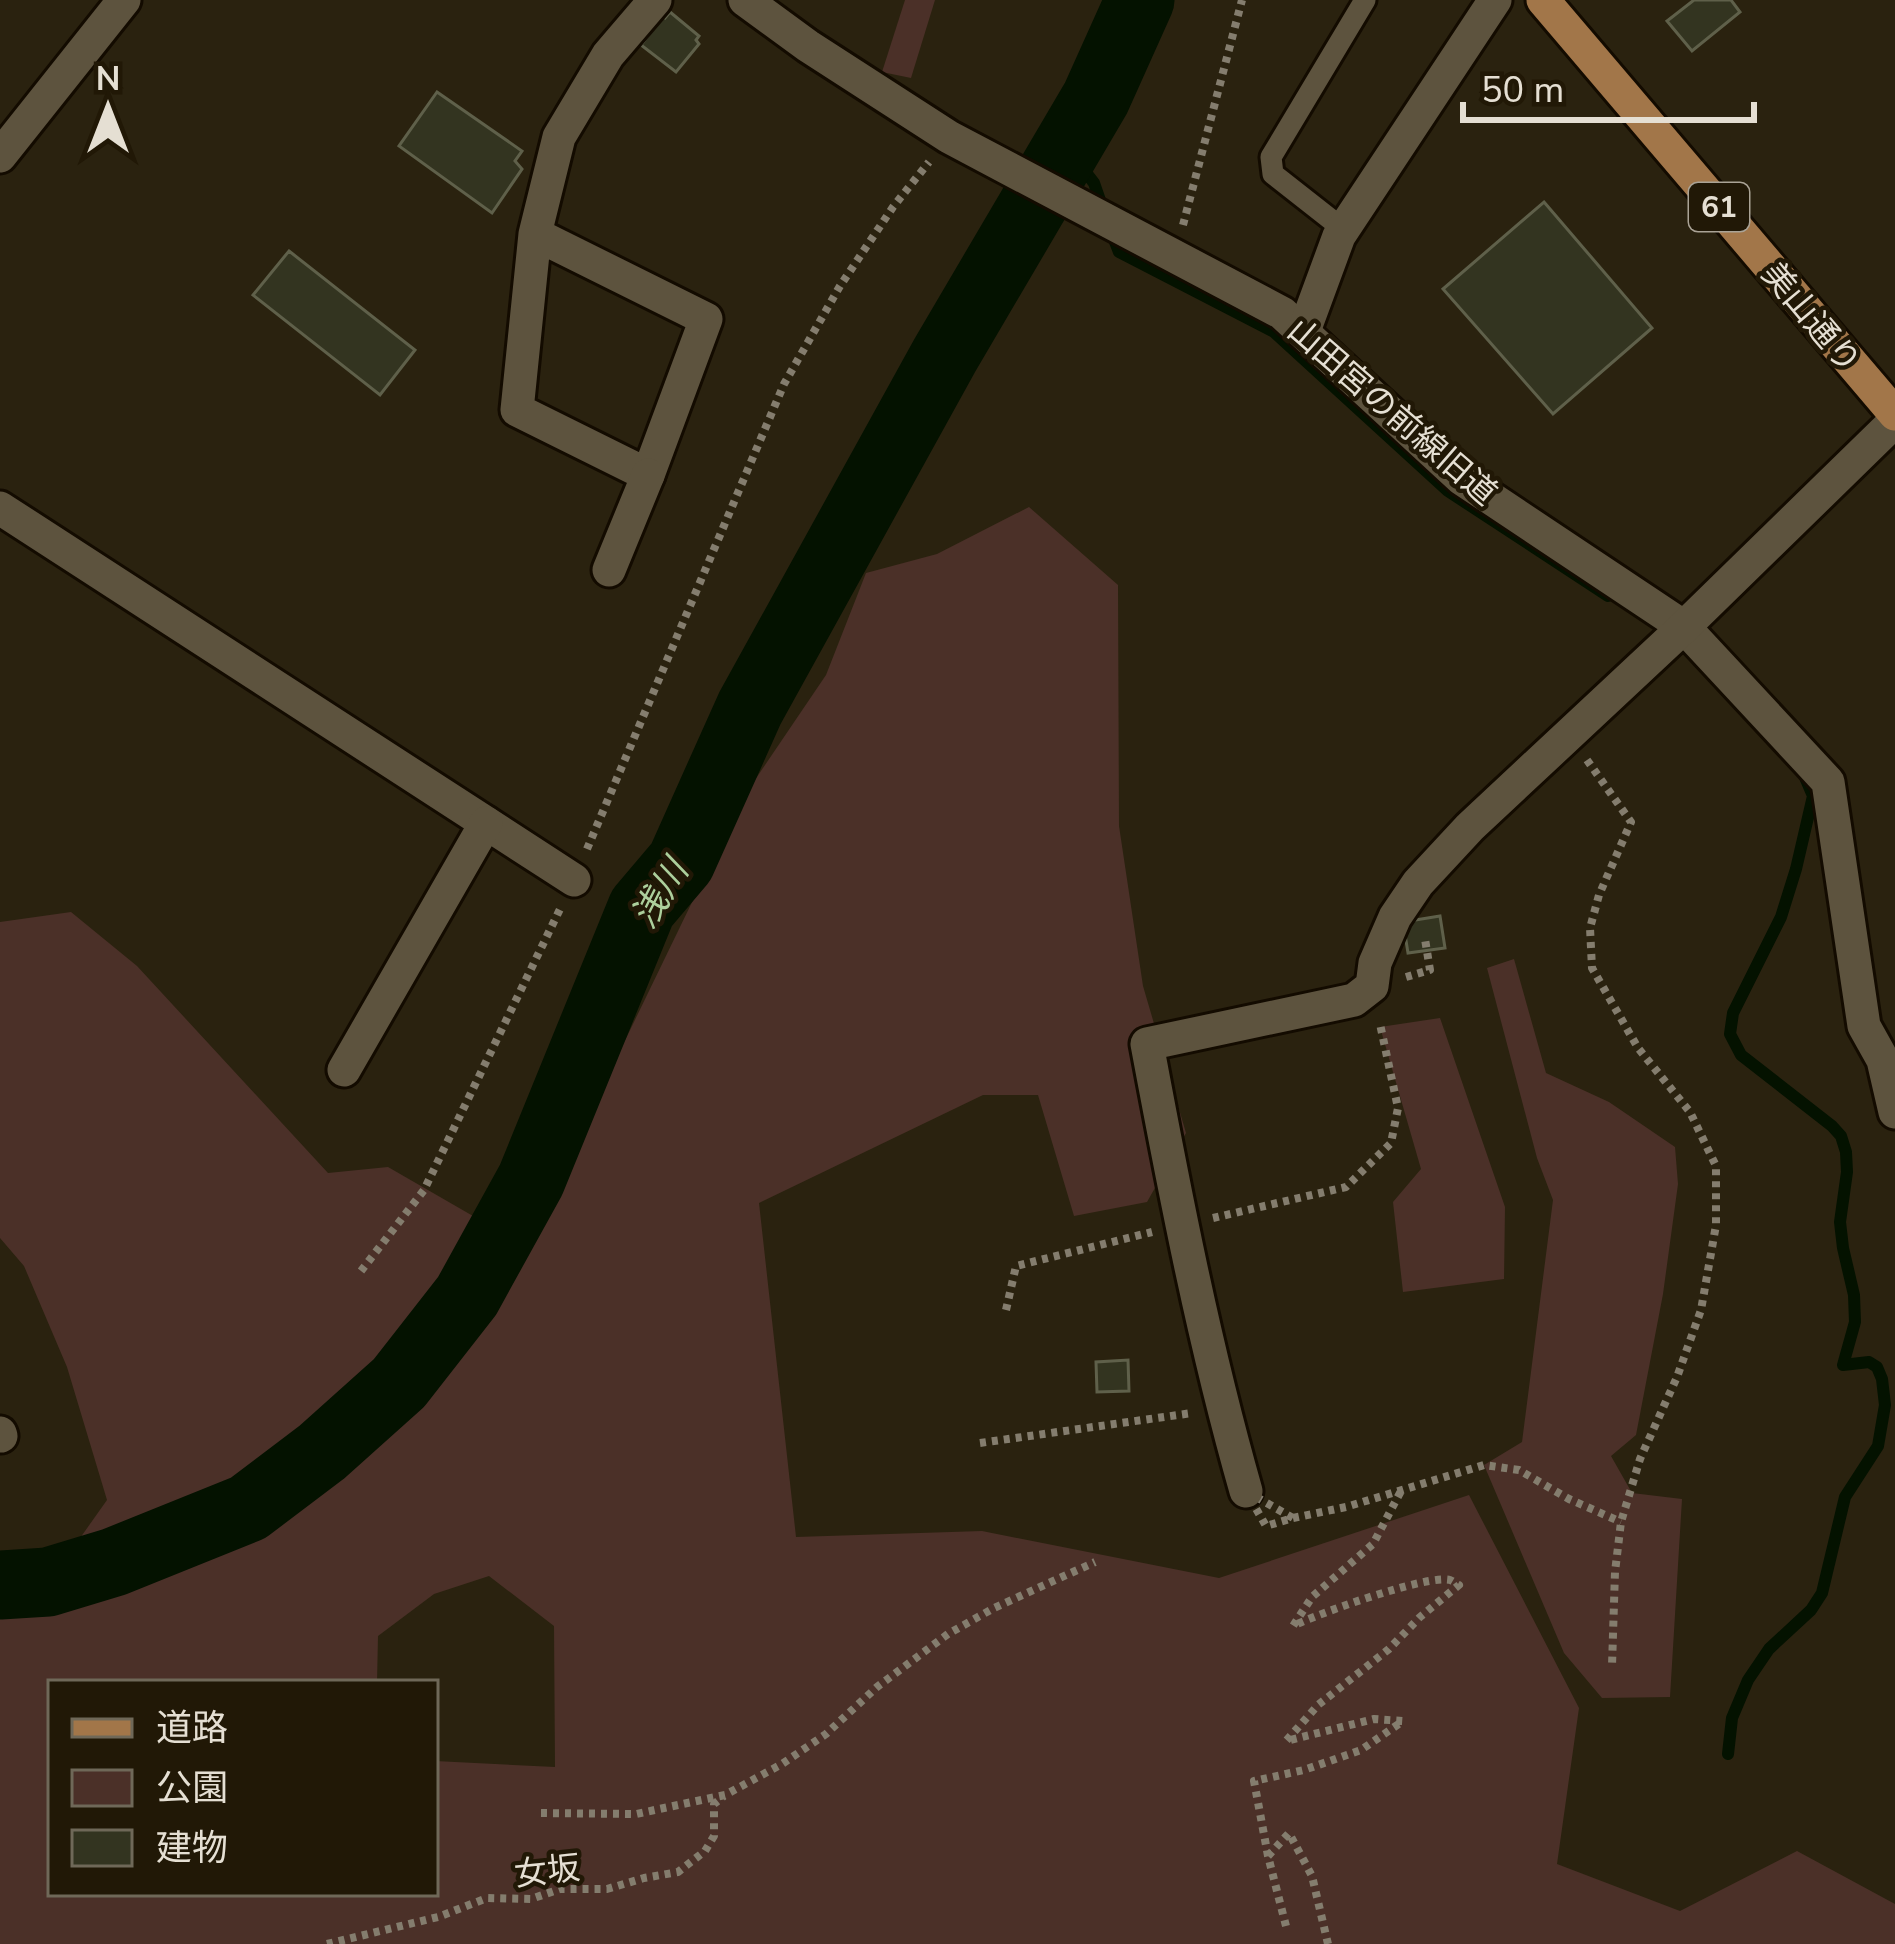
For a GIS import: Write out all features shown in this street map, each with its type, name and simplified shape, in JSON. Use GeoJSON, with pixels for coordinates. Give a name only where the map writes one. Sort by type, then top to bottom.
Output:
{"type":"FeatureCollection","features":[{"type":"Feature","properties":{"kind":"main road","name":"美山通り"},"geometry":{"type":"LineString","coordinates":[[1543,0],[1895,418]]}},
{"type":"Feature","properties":{"kind":"street"},"geometry":{"type":"LineString","coordinates":[[0,156],[124,0]]}},
{"type":"Feature","properties":{"kind":"street"},"geometry":{"type":"LineString","coordinates":[[647,476],[517,410],[535,234],[559,137],[608,55],[655,0]]}},
{"type":"Feature","properties":{"kind":"street","name":"山田宮の前線旧道"},"geometry":{"type":"LineString","coordinates":[[745,0],[949,137],[1282,314],[1462,479],[1674,635],[1828,782],[1864,1026],[1883,1060],[1895,1112]]}},
{"type":"Feature","properties":{"kind":"street"},"geometry":{"type":"LineString","coordinates":[[1304,332],[1343,229],[1495,0]]}},
{"type":"Feature","properties":{"kind":"street"},"geometry":{"type":"LineString","coordinates":[[535,234],[706,319],[609,570]]}},
{"type":"Feature","properties":{"kind":"street"},"geometry":{"type":"LineString","coordinates":[[1246,1491],[1181,1225],[1147,1044],[1354,1000],[1372,986],[1375,963],[1395,917],[1470,827],[1895,418]]}},
{"type":"Feature","properties":{"kind":"street"},"geometry":{"type":"LineString","coordinates":[[0,508],[574,880]]}},
{"type":"Feature","properties":{"kind":"street"},"geometry":{"type":"LineString","coordinates":[[344,1070],[486,823]]}},
{"type":"Feature","properties":{"kind":"lane"},"geometry":{"type":"LineString","coordinates":[[1343,229],[1273,174],[1271,157],[1365,0]]}},
{"type":"Feature","properties":{"kind":"path"},"geometry":{"type":"LineString","coordinates":[[1174,258],[1243,0]]}},
{"type":"Feature","properties":{"kind":"path"},"geometry":{"type":"LineString","coordinates":[[361,1271],[424,1190],[574,880],[784,384],[840,286],[893,207],[949,137]]}},
{"type":"Feature","properties":{"kind":"path"},"geometry":{"type":"LineString","coordinates":[[1569,734],[1631,822],[1590,928],[1592,968],[1638,1048],[1690,1112],[1716,1166],[1716,1225],[1701,1310],[1640,1459],[1621,1522],[1612,1666]]}},
{"type":"Feature","properties":{"kind":"path"},"geometry":{"type":"LineString","coordinates":[[1006,1310],[1016,1266],[1346,1187],[1369,1168],[1390,1143],[1398,1108],[1372,986]]}},
{"type":"Feature","properties":{"kind":"path"},"geometry":{"type":"LineString","coordinates":[[980,1442],[1223,1409]]}},
{"type":"Feature","properties":{"kind":"path"},"geometry":{"type":"LineString","coordinates":[[1293,1518],[1484,1465],[1519,1469],[1621,1522]]}},
{"type":"Feature","properties":{"kind":"path"},"geometry":{"type":"LineString","coordinates":[[1286,1926],[1254,1781],[1361,1750],[1403,1721],[1374,1719],[1286,1742],[1318,1705],[1459,1585],[1448,1580],[1427,1582],[1316,1614],[1292,1626],[1312,1597],[1373,1544],[1402,1490]]}},
{"type":"Feature","properties":{"kind":"path"},"geometry":{"type":"LineString","coordinates":[[541,1813],[636,1814],[725,1795],[782,1765],[826,1734],[877,1687],[948,1634],[1095,1562]]}},
{"type":"Feature","properties":{"kind":"path","name":"女坂"},"geometry":{"type":"LineString","coordinates":[[327,1944],[438,1917],[487,1898],[531,1899],[560,1889],[607,1888],[679,1873],[714,1837],[714,1804],[725,1795]]}},
{"type":"Feature","properties":{"kind":"path"},"geometry":{"type":"LineString","coordinates":[[1268,1856],[1289,1833],[1312,1876],[1328,1944]]}},
{"type":"Feature","properties":{"kind":"green space"},"geometry":{"type":"Polygon","coordinates":[[[905,0],[935,0],[911,78],[882,72],[905,0]]]}},
{"type":"Feature","properties":{"kind":"green space"},"geometry":{"type":"Polygon","coordinates":[[[1029,507],[1118,585],[1119,826],[1143,986],[1186,1133],[1147,1202],[1074,1216],[1038,1095],[983,1095],[759,1203],[796,1537],[982,1531],[1219,1578],[1469,1495],[1579,1708],[1557,1864],[1680,1911],[1797,1851],[1895,1904],[1895,1944],[0,1944],[0,1613],[27,1613],[107,1500],[67,1367],[24,1266],[0,1238],[0,922],[71,912],[137,966],[328,1173],[388,1167],[473,1216],[527,1228],[617,1057],[742,799],[826,675],[866,573],[937,554],[1029,507]]]}},
{"type":"Feature","properties":{"kind":"green space"},"geometry":{"type":"Polygon","coordinates":[[[1514,959],[1546,1073],[1609,1102],[1675,1147],[1678,1184],[1636,1435],[1611,1456],[1632,1493],[1682,1499],[1670,1697],[1602,1698],[1564,1653],[1484,1465],[1522,1442],[1553,1200],[1537,1158],[1487,968],[1514,959]]]}},
{"type":"Feature","properties":{"kind":"green space"},"geometry":{"type":"Polygon","coordinates":[[[1440,1018],[1505,1207],[1504,1279],[1403,1292],[1393,1202],[1421,1169],[1380,1027],[1440,1018]]]}},
{"type":"Feature","properties":{"kind":"building"},"geometry":{"type":"Polygon","coordinates":[[[1694,0],[1731,0],[1740,12],[1692,51],[1667,21],[1694,0]]]}},
{"type":"Feature","properties":{"kind":"building"},"geometry":{"type":"Polygon","coordinates":[[[670,12],[699,36],[699,44],[676,72],[641,45],[670,12]]]}},
{"type":"Feature","properties":{"kind":"building"},"geometry":{"type":"Polygon","coordinates":[[[437,92],[522,151],[515,161],[522,169],[492,213],[399,146],[437,92]]]}},
{"type":"Feature","properties":{"kind":"building"},"geometry":{"type":"Polygon","coordinates":[[[1544,202],[1652,328],[1553,414],[1443,289],[1544,202]]]}},
{"type":"Feature","properties":{"kind":"building"},"geometry":{"type":"Polygon","coordinates":[[[289,251],[415,350],[380,395],[253,295],[289,251]]]}},
{"type":"Feature","properties":{"kind":"building"},"geometry":{"type":"Polygon","coordinates":[[[1440,916],[1445,948],[1408,953],[1403,922],[1440,916]]]}},
{"type":"Feature","properties":{"kind":"building"},"geometry":{"type":"Polygon","coordinates":[[[1128,1360],[1129,1391],[1097,1392],[1096,1362],[1128,1360]]]}},
{"type":"Feature","properties":{"kind":"waterway","name":"浅川"},"geometry":{"type":"LineString","coordinates":[[0,1585],[48,1582],[114,1562],[248,1508],[322,1452],[399,1383],[467,1296],[531,1180],[642,908],[681,862],[750,708],[945,355],[1096,98],[1140,0]]}},
{"type":"Feature","properties":{"kind":"waterway"},"geometry":{"type":"LineString","coordinates":[[1067,148],[1094,183],[1103,209]]}},
{"type":"Feature","properties":{"kind":"waterway"},"geometry":{"type":"LineString","coordinates":[[1112,234],[1119,252],[1274,332],[1448,491],[1608,596]]}},
{"type":"Feature","properties":{"kind":"waterway"},"geometry":{"type":"LineString","coordinates":[[1728,1754],[1732,1718],[1748,1680],[1769,1649],[1811,1610],[1822,1593],[1845,1497],[1878,1446],[1885,1405],[1877,1367],[1869,1362],[1843,1365],[1855,1322],[1840,1222],[1847,1172],[1841,1136],[1741,1055],[1730,1034],[1733,1013],[1781,917],[1796,869],[1813,796],[1804,775]]}}]}
